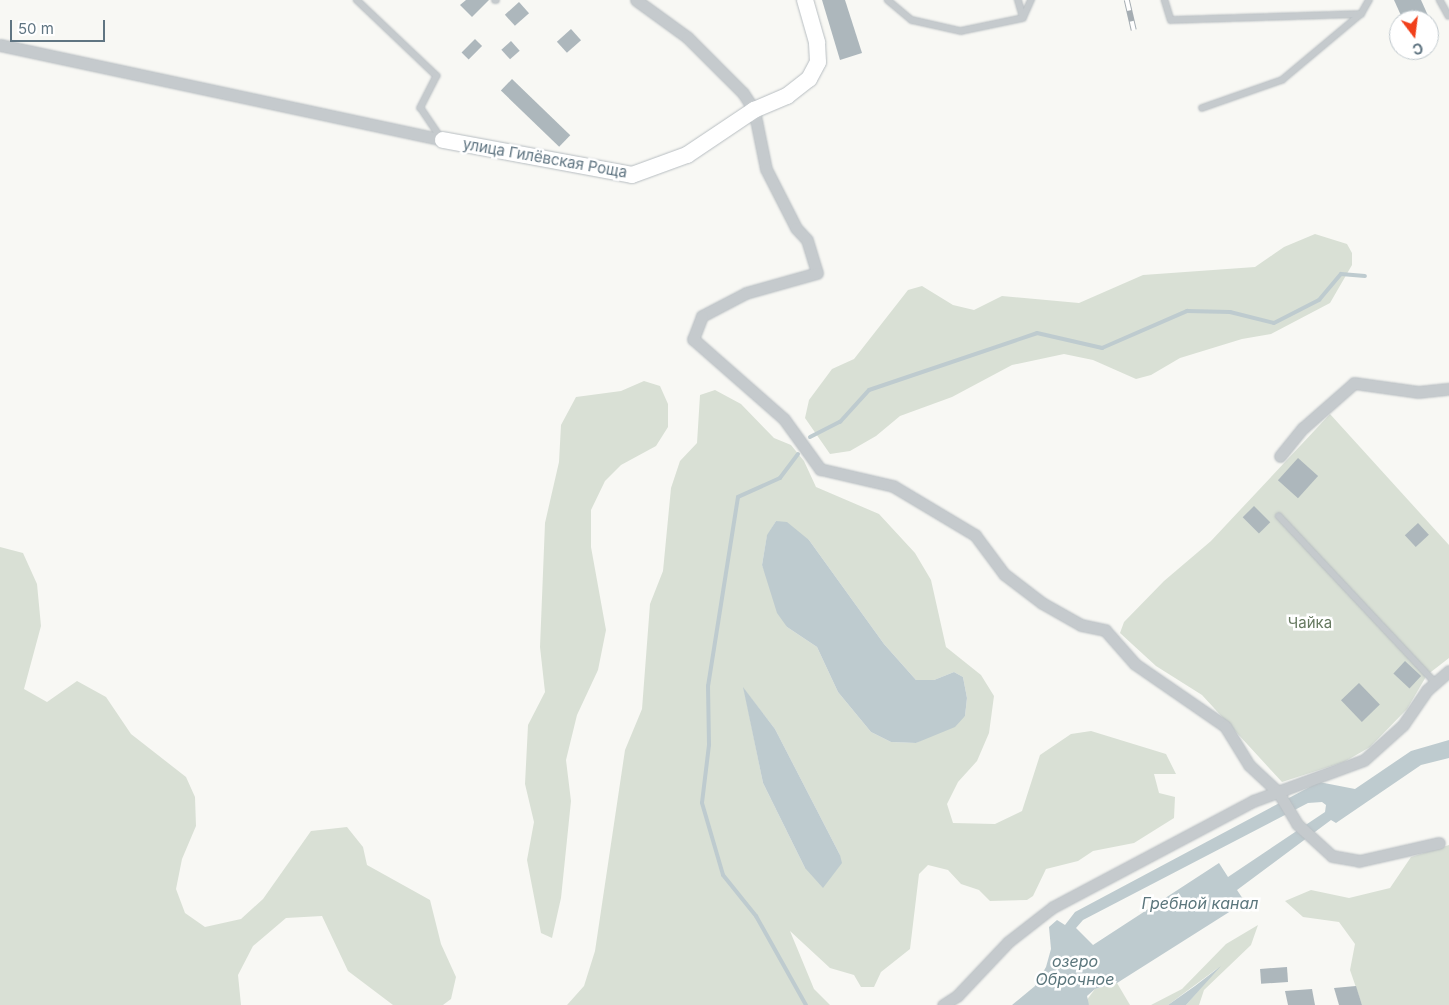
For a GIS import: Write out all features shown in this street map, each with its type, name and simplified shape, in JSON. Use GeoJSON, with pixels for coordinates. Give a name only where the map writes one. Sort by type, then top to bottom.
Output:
{"type":"FeatureCollection","features":[{"type":"Feature","properties":{"kind":"street"},"geometry":{"type":"LineString","coordinates":[[636,0],[686,37],[742,93],[754,110],[764,163],[796,228],[807,240],[817,273],[746,293],[702,316],[693,339],[784,419],[820,469],[894,486],[975,534],[1004,574],[1042,603],[1081,625],[1105,630],[1135,664],[1225,726],[1249,765],[1278,792],[1297,824],[1332,856],[1359,861],[1439,843]]}},
{"type":"Feature","properties":{"kind":"street","name":"улица Гилёвская Роща"},"geometry":{"type":"LineString","coordinates":[[443,140],[632,174],[686,155],[754,110],[786,96],[808,78],[818,62],[817,42],[805,0]]}},
{"type":"Feature","properties":{"kind":"street"},"geometry":{"type":"LineString","coordinates":[[0,45],[443,140]]}},
{"type":"Feature","properties":{"kind":"street"},"geometry":{"type":"LineString","coordinates":[[1280,456],[1303,428],[1354,383],[1418,392],[1449,389]]}},
{"type":"Feature","properties":{"kind":"street"},"geometry":{"type":"LineString","coordinates":[[943,1005],[958,996],[1008,942],[1053,907],[1199,827],[1278,792],[1364,760],[1403,725],[1436,683],[1449,671]]}},
{"type":"Feature","properties":{"kind":"lane"},"geometry":{"type":"LineString","coordinates":[[357,0],[437,76],[421,108],[443,140]]}},
{"type":"Feature","properties":{"kind":"lane"},"geometry":{"type":"LineString","coordinates":[[888,0],[912,20],[961,31],[1023,18]]}},
{"type":"Feature","properties":{"kind":"lane"},"geometry":{"type":"LineString","coordinates":[[1018,0],[1023,18]]}},
{"type":"Feature","properties":{"kind":"lane"},"geometry":{"type":"LineString","coordinates":[[1023,18],[1031,0]]}},
{"type":"Feature","properties":{"kind":"lane"},"geometry":{"type":"LineString","coordinates":[[1164,0],[1171,20],[1361,14]]}},
{"type":"Feature","properties":{"kind":"lane"},"geometry":{"type":"LineString","coordinates":[[1202,108],[1282,80],[1361,14],[1369,0]]}},
{"type":"Feature","properties":{"kind":"lane"},"geometry":{"type":"LineString","coordinates":[[1440,0],[1449,16]]}},
{"type":"Feature","properties":{"kind":"lane"},"geometry":{"type":"LineString","coordinates":[[1279,516],[1436,683]]}},
{"type":"Feature","properties":{"kind":"green space"},"geometry":{"type":"Polygon","coordinates":[[[1315,234],[1347,244],[1352,253],[1352,265],[1330,303],[1271,334],[1242,339],[1180,358],[1151,375],[1136,379],[1093,360],[1064,354],[1012,365],[952,397],[900,416],[876,436],[850,451],[830,454],[805,418],[809,400],[832,369],[854,359],[908,290],[922,286],[953,305],[974,310],[1002,296],[1079,303],[1143,275],[1255,267],[1284,247],[1315,234]]]}},
{"type":"Feature","properties":{"kind":"green space"},"geometry":{"type":"Polygon","coordinates":[[[644,381],[660,386],[668,404],[668,427],[656,446],[621,465],[605,481],[591,510],[591,547],[606,630],[598,670],[577,715],[566,760],[571,801],[561,898],[552,938],[541,933],[527,860],[534,822],[525,784],[528,725],[545,692],[540,647],[545,523],[559,462],[561,425],[576,397],[621,391],[644,381]]]}},
{"type":"Feature","properties":{"kind":"green space"},"geometry":{"type":"Polygon","coordinates":[[[715,390],[741,404],[774,438],[791,445],[804,461],[816,487],[879,514],[915,553],[931,580],[946,647],[981,675],[994,696],[989,733],[977,761],[958,782],[947,804],[953,823],[995,824],[1022,811],[1040,755],[1071,734],[1091,731],[1166,754],[1176,774],[1154,774],[1159,793],[1175,797],[1174,818],[1134,843],[1093,851],[1078,861],[1046,869],[1033,896],[1027,900],[990,901],[979,890],[961,884],[948,870],[928,865],[919,874],[910,949],[881,972],[874,987],[861,987],[854,975],[830,968],[790,931],[814,989],[830,1005],[567,1005],[584,986],[595,951],[625,750],[642,709],[650,604],[663,571],[671,488],[680,461],[697,443],[700,395],[715,390]],[[776,521],[767,536],[762,565],[787,627],[817,647],[838,692],[871,732],[891,742],[916,743],[965,716],[967,698],[963,677],[954,672],[934,680],[916,680],[884,644],[809,540],[776,521]],[[744,689],[763,783],[805,868],[840,855],[775,729],[744,689]]]}},
{"type":"Feature","properties":{"kind":"green space","name":"Чайка"},"geometry":{"type":"Polygon","coordinates":[[[1330,414],[1449,545],[1449,658],[1427,675],[1407,709],[1370,747],[1344,762],[1282,782],[1202,695],[1156,666],[1120,633],[1124,622],[1164,581],[1211,541],[1330,414]]]}},
{"type":"Feature","properties":{"kind":"green space"},"geometry":{"type":"Polygon","coordinates":[[[0,547],[23,553],[37,584],[41,626],[24,689],[47,702],[77,681],[106,697],[131,734],[186,777],[195,797],[196,826],[182,859],[176,889],[185,913],[205,927],[241,919],[263,899],[311,831],[347,827],[363,847],[367,865],[430,900],[441,944],[456,977],[451,999],[443,1005],[393,1005],[348,971],[322,916],[286,918],[253,946],[238,975],[241,1005],[0,1005],[0,547]]]}},
{"type":"Feature","properties":{"kind":"green space"},"geometry":{"type":"Polygon","coordinates":[[[1449,845],[1449,1005],[1362,1005],[1350,970],[1355,944],[1339,922],[1303,917],[1285,901],[1311,890],[1349,898],[1390,888],[1411,857],[1449,845]]]}},
{"type":"Feature","properties":{"kind":"green space"},"geometry":{"type":"Polygon","coordinates":[[[1258,925],[1251,945],[1204,990],[1199,1005],[1186,1005],[1218,968],[1168,1005],[1151,1005],[1182,989],[1226,944],[1258,925]]]}},
{"type":"Feature","properties":{"kind":"green space"},"geometry":{"type":"Polygon","coordinates":[[[1117,983],[1130,1005],[1089,1005],[1086,1001],[1095,989],[1117,983]]]}},
{"type":"Feature","properties":{"kind":"water"},"geometry":{"type":"Polygon","coordinates":[[[776,521],[787,522],[809,540],[884,644],[916,680],[934,680],[954,672],[963,677],[967,698],[965,716],[955,727],[916,743],[891,742],[871,732],[838,692],[817,647],[787,627],[777,613],[762,565],[767,535],[776,521]]]}},
{"type":"Feature","properties":{"kind":"water"},"geometry":{"type":"Polygon","coordinates":[[[743,687],[775,729],[840,855],[842,863],[823,888],[805,868],[763,783],[743,687]]]}},
{"type":"Feature","properties":{"kind":"water"},"geometry":{"type":"Polygon","coordinates":[[[1449,740],[1449,758],[1421,765],[1336,823],[1331,820],[1237,890],[1245,902],[1117,983],[1095,989],[1087,996],[1089,1005],[1012,1005],[1035,986],[1046,967],[1051,949],[1049,927],[1057,920],[1065,925],[1075,912],[1319,782],[1355,789],[1411,751],[1449,740]],[[1322,802],[1308,803],[1083,920],[1076,928],[1093,945],[1219,863],[1228,877],[1325,812],[1326,805],[1322,802]]]}},
{"type":"Feature","properties":{"kind":"water"},"geometry":{"type":"Polygon","coordinates":[[[1221,966],[1186,1005],[1168,1005],[1195,986],[1221,966]]]}},
{"type":"Feature","properties":{"kind":"building"},"geometry":{"type":"Polygon","coordinates":[[[466,0],[489,0],[472,17],[460,5],[466,0]]]}},
{"type":"Feature","properties":{"kind":"building"},"geometry":{"type":"Polygon","coordinates":[[[822,0],[845,0],[862,53],[840,60],[822,0]]]}},
{"type":"Feature","properties":{"kind":"building"},"geometry":{"type":"Polygon","coordinates":[[[1394,0],[1421,0],[1426,10],[1398,10],[1394,0]]]}},
{"type":"Feature","properties":{"kind":"building"},"geometry":{"type":"Polygon","coordinates":[[[519,2],[529,13],[515,26],[505,15],[519,2]]]}},
{"type":"Feature","properties":{"kind":"building"},"geometry":{"type":"Polygon","coordinates":[[[571,29],[581,40],[567,53],[557,42],[571,29]]]}},
{"type":"Feature","properties":{"kind":"building"},"geometry":{"type":"Polygon","coordinates":[[[475,39],[482,46],[469,60],[462,52],[475,39]]]}},
{"type":"Feature","properties":{"kind":"building"},"geometry":{"type":"Polygon","coordinates":[[[511,41],[520,51],[510,59],[501,50],[511,41]]]}},
{"type":"Feature","properties":{"kind":"building"},"geometry":{"type":"Polygon","coordinates":[[[512,79],[570,135],[559,147],[501,91],[512,79]]]}},
{"type":"Feature","properties":{"kind":"building"},"geometry":{"type":"Polygon","coordinates":[[[1298,458],[1318,476],[1298,498],[1278,480],[1298,458]]]}},
{"type":"Feature","properties":{"kind":"building"},"geometry":{"type":"Polygon","coordinates":[[[1254,506],[1270,522],[1259,534],[1243,517],[1254,506]]]}},
{"type":"Feature","properties":{"kind":"building"},"geometry":{"type":"Polygon","coordinates":[[[1418,523],[1429,535],[1416,547],[1405,535],[1418,523]]]}},
{"type":"Feature","properties":{"kind":"building"},"geometry":{"type":"Polygon","coordinates":[[[1405,661],[1421,676],[1409,688],[1393,673],[1405,661]]]}},
{"type":"Feature","properties":{"kind":"building"},"geometry":{"type":"Polygon","coordinates":[[[1359,683],[1380,705],[1362,722],[1341,700],[1359,683]]]}},
{"type":"Feature","properties":{"kind":"building"},"geometry":{"type":"Polygon","coordinates":[[[1287,967],[1288,982],[1261,984],[1260,969],[1287,967]]]}},
{"type":"Feature","properties":{"kind":"building"},"geometry":{"type":"Polygon","coordinates":[[[1356,986],[1362,1005],[1339,1005],[1334,988],[1356,986]]]}},
{"type":"Feature","properties":{"kind":"building"},"geometry":{"type":"Polygon","coordinates":[[[1312,989],[1315,1005],[1288,1005],[1285,991],[1312,989]]]}},
{"type":"Feature","properties":{"kind":"waterway"},"geometry":{"type":"LineString","coordinates":[[810,437],[840,422],[869,390],[1037,333],[1102,348],[1187,311],[1230,312],[1274,323],[1319,300],[1341,274],[1365,276]]}},
{"type":"Feature","properties":{"kind":"waterway"},"geometry":{"type":"LineString","coordinates":[[798,454],[780,478],[738,497],[708,686],[709,745],[702,803],[723,875],[756,916],[806,1005]]}},
{"type":"Feature","properties":{"kind":"railway"},"geometry":{"type":"LineString","coordinates":[[1127,0],[1134,30]]}},
{"type":"Feature","properties":{"kind":"water label","name":"Гребной канал"},"geometry":{"type":"Point","coordinates":[1200,903]}},
{"type":"Feature","properties":{"kind":"water label","name":"озеро Оброчное"},"geometry":{"type":"Point","coordinates":[1075,970]}}]}
